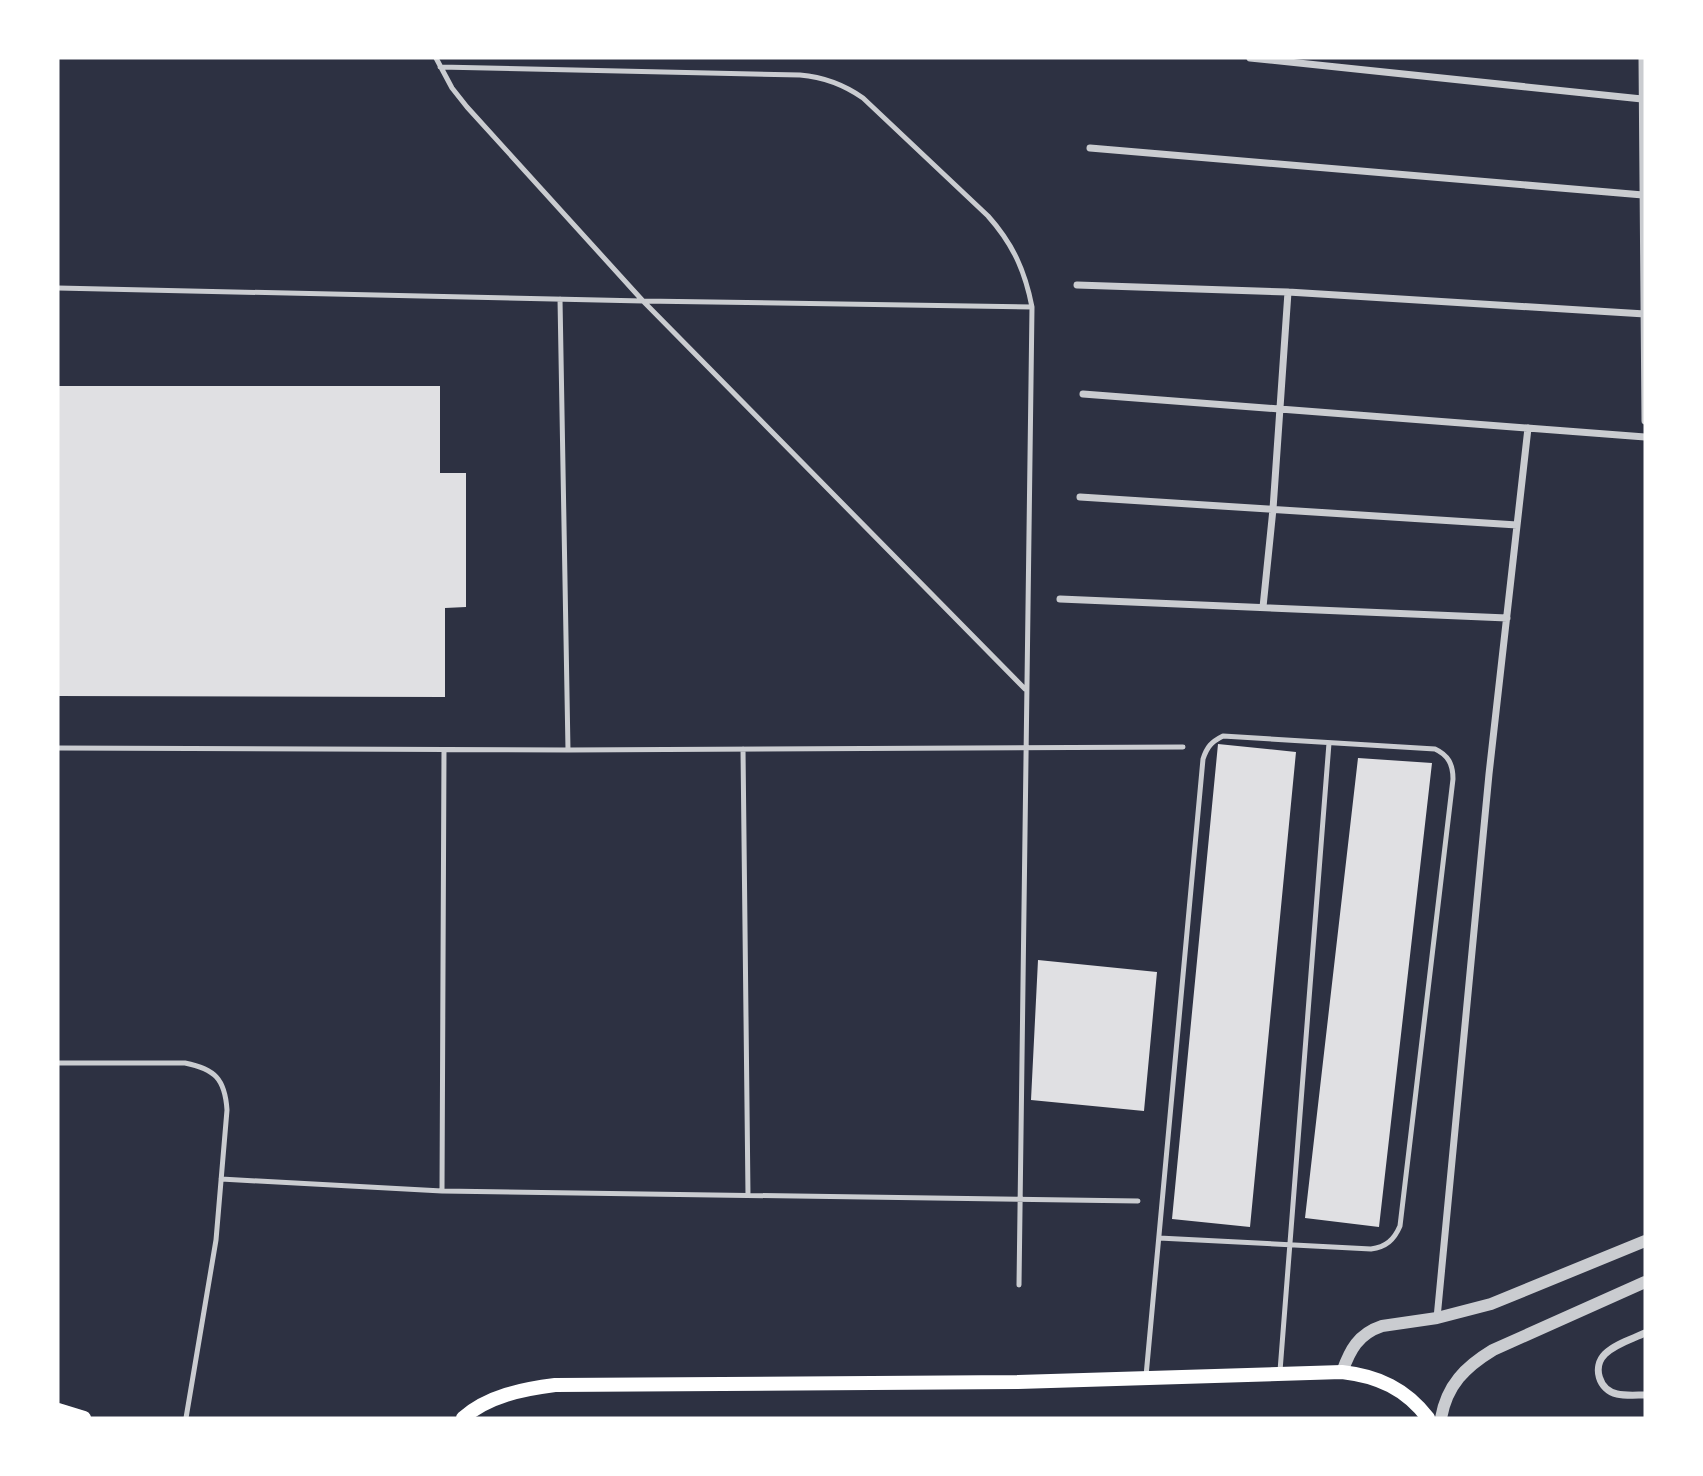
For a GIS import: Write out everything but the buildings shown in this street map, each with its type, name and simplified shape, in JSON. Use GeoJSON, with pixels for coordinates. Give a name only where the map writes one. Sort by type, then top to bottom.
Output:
{"type":"FeatureCollection","features":[{"type":"Feature","properties":{"kind":"main road"},"geometry":{"type":"LineString","coordinates":[[463,1418],[494,1399],[524,1389],[555,1385],[1005,1382],[1342,1372],[1365,1375],[1388,1383],[1408,1396],[1428,1418]]}},
{"type":"Feature","properties":{"kind":"main road"},"geometry":{"type":"LineString","coordinates":[[58,1410],[83,1418]]}},
{"type":"Feature","properties":{"kind":"street"},"geometry":{"type":"LineString","coordinates":[[1250,58],[1642,99]]}},
{"type":"Feature","properties":{"kind":"street"},"geometry":{"type":"LineString","coordinates":[[1642,58],[1645,421]]}},
{"type":"Feature","properties":{"kind":"street"},"geometry":{"type":"LineString","coordinates":[[1090,148],[1643,195]]}},
{"type":"Feature","properties":{"kind":"street"},"geometry":{"type":"LineString","coordinates":[[1077,285],[1288,292],[1645,314]]}},
{"type":"Feature","properties":{"kind":"street"},"geometry":{"type":"LineString","coordinates":[[1263,607],[1273,509],[1288,292]]}},
{"type":"Feature","properties":{"kind":"street"},"geometry":{"type":"LineString","coordinates":[[1083,394],[1645,437]]}},
{"type":"Feature","properties":{"kind":"street"},"geometry":{"type":"LineString","coordinates":[[1437,1318],[1488,787],[1528,428]]}},
{"type":"Feature","properties":{"kind":"street"},"geometry":{"type":"LineString","coordinates":[[1080,497],[1517,525]]}},
{"type":"Feature","properties":{"kind":"street"},"geometry":{"type":"LineString","coordinates":[[1060,598],[1507,618]]}},
{"type":"Feature","properties":{"kind":"street"},"geometry":{"type":"LineString","coordinates":[[1342,1372],[1351,1349],[1370,1330],[1437,1318],[1491,1304],[1645,1241]]}},
{"type":"Feature","properties":{"kind":"street"},"geometry":{"type":"LineString","coordinates":[[1441,1418],[1444,1402],[1455,1380],[1472,1363],[1493,1350],[1645,1282]]}},
{"type":"Feature","properties":{"kind":"street"},"geometry":{"type":"LineString","coordinates":[[1645,1333],[1603,1355],[1598,1366],[1599,1379],[1606,1389],[1618,1395],[1645,1395]]}},
{"type":"Feature","properties":{"kind":"lane"},"geometry":{"type":"LineString","coordinates":[[436,58],[452,88],[467,107],[643,301],[1025,689]]}},
{"type":"Feature","properties":{"kind":"lane"},"geometry":{"type":"LineString","coordinates":[[440,67],[800,75],[833,81],[863,98],[988,216],[1005,235],[1018,258],[1032,307],[1024,747],[1019,1285]]}},
{"type":"Feature","properties":{"kind":"lane"},"geometry":{"type":"LineString","coordinates":[[58,288],[1032,307]]}},
{"type":"Feature","properties":{"kind":"lane"},"geometry":{"type":"LineString","coordinates":[[560,299],[568,750]]}},
{"type":"Feature","properties":{"kind":"lane"},"geometry":{"type":"LineString","coordinates":[[1146,1378],[1202,773],[1206,749],[1213,741],[1223,736],[1435,749],[1443,753],[1450,761],[1453,779],[1400,1226],[1389,1243],[1371,1249],[1159,1238]]}},
{"type":"Feature","properties":{"kind":"lane"},"geometry":{"type":"LineString","coordinates":[[1280,1373],[1329,743]]}},
{"type":"Feature","properties":{"kind":"lane"},"geometry":{"type":"LineString","coordinates":[[58,747],[568,750],[1183,747]]}},
{"type":"Feature","properties":{"kind":"lane"},"geometry":{"type":"LineString","coordinates":[[743,749],[748,1195]]}},
{"type":"Feature","properties":{"kind":"lane"},"geometry":{"type":"LineString","coordinates":[[442,1191],[444,750]]}},
{"type":"Feature","properties":{"kind":"lane"},"geometry":{"type":"LineString","coordinates":[[58,1063],[185,1063],[202,1067],[217,1077],[226,1092],[227,1110],[216,1240],[186,1418]]}},
{"type":"Feature","properties":{"kind":"lane"},"geometry":{"type":"LineString","coordinates":[[221,1179],[442,1191],[1138,1201]]}}]}
